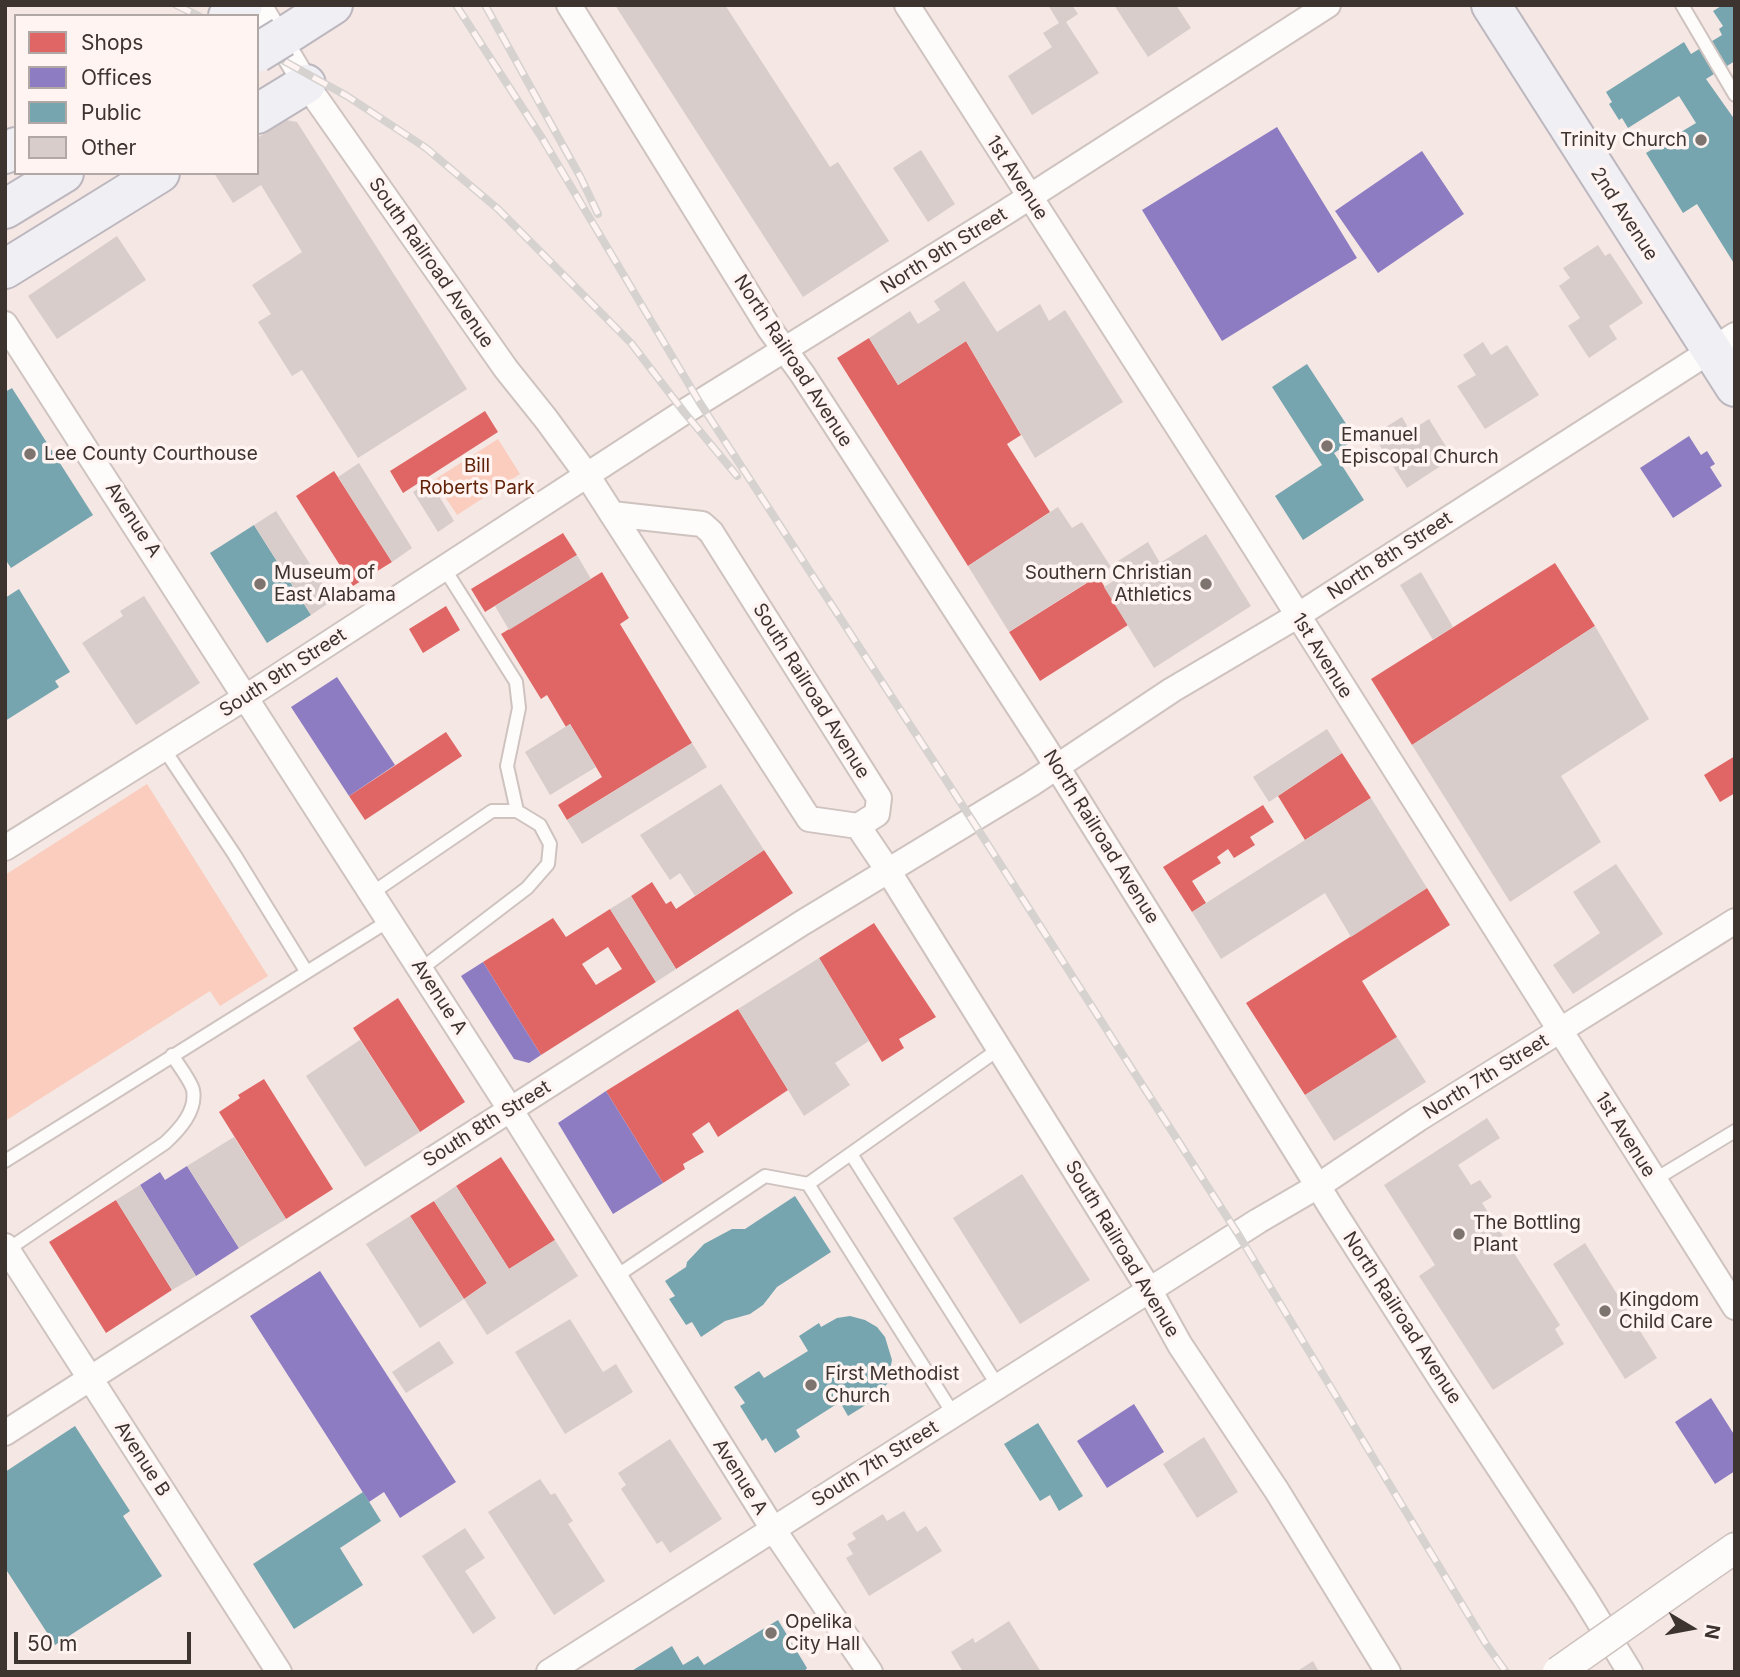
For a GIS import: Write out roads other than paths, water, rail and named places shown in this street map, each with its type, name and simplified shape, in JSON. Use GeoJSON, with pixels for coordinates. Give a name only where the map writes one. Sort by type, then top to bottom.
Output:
{"type":"FeatureCollection","features":[{"type":"Feature","properties":{"kind":"main road"},"geometry":{"type":"LineString","coordinates":[[270,45],[334,5]]}},
{"type":"Feature","properties":{"kind":"main road","name":"2nd Avenue"},"geometry":{"type":"LineString","coordinates":[[1491,5],[1723,343],[1735,387]]}},
{"type":"Feature","properties":{"kind":"main road"},"geometry":{"type":"LineString","coordinates":[[259,113],[306,84]]}},
{"type":"Feature","properties":{"kind":"main road"},"geometry":{"type":"LineString","coordinates":[[5,209],[61,175]]}},
{"type":"Feature","properties":{"kind":"main road"},"geometry":{"type":"LineString","coordinates":[[5,269],[157,175]]}},
{"type":"Feature","properties":{"kind":"street","name":"South Railroad Avenue"},"geometry":{"type":"LineString","coordinates":[[259,5],[306,84],[506,369],[587,475],[611,514],[809,819],[858,826],[877,814],[878,798],[711,532],[702,523],[611,514]]}},
{"type":"Feature","properties":{"kind":"street","name":"North Railroad Avenue"},"geometry":{"type":"LineString","coordinates":[[569,5],[784,351],[803,375],[1058,768],[1441,1381],[1584,1597],[1630,1672]]}},
{"type":"Feature","properties":{"kind":"street","name":"1st Avenue"},"geometry":{"type":"LineString","coordinates":[[907,5],[1224,499],[1735,1307]]}},
{"type":"Feature","properties":{"kind":"street","name":"North 9th Street"},"geometry":{"type":"LineString","coordinates":[[700,402],[1029,197],[1328,5]]}},
{"type":"Feature","properties":{"kind":"street","name":"Avenue A"},"geometry":{"type":"LineString","coordinates":[[5,324],[390,920],[773,1529],[870,1672]]}},
{"type":"Feature","properties":{"kind":"street","name":"North 8th Street"},"geometry":{"type":"LineString","coordinates":[[972,820],[1058,768],[1172,690],[1297,615],[1723,343]]}},
{"type":"Feature","properties":{"kind":"street","name":"South 9th Street"},"geometry":{"type":"LineString","coordinates":[[5,848],[246,697],[700,402]]}},
{"type":"Feature","properties":{"kind":"street","name":"South 8th Street"},"geometry":{"type":"LineString","coordinates":[[5,1433],[802,923],[972,820]]}},
{"type":"Feature","properties":{"kind":"street","name":"South Railroad Avenue"},"geometry":{"type":"LineString","coordinates":[[858,826],[1150,1291],[1180,1345],[1277,1491],[1388,1672]]}},
{"type":"Feature","properties":{"kind":"street","name":"North 7th Street"},"geometry":{"type":"LineString","coordinates":[[1238,1234],[1735,921]]}},
{"type":"Feature","properties":{"kind":"street","name":"South 7th Street"},"geometry":{"type":"LineString","coordinates":[[549,1672],[1238,1234]]}},
{"type":"Feature","properties":{"kind":"street","name":"Avenue B"},"geometry":{"type":"LineString","coordinates":[[6,1248],[279,1672]]}},
{"type":"Feature","properties":{"kind":"street"},"geometry":{"type":"LineString","coordinates":[[1558,1672],[1735,1548]]}},
{"type":"Feature","properties":{"kind":"lane"},"geometry":{"type":"LineString","coordinates":[[1682,5],[1735,95]]}},
{"type":"Feature","properties":{"kind":"lane"},"geometry":{"type":"LineString","coordinates":[[444,568],[516,682],[519,708],[508,766],[517,811]]}},
{"type":"Feature","properties":{"kind":"lane"},"geometry":{"type":"LineString","coordinates":[[164,749],[234,854],[306,971]]}},
{"type":"Feature","properties":{"kind":"lane"},"geometry":{"type":"LineString","coordinates":[[372,893],[492,811],[517,811],[540,825],[550,844],[548,864],[527,888],[421,969]]}},
{"type":"Feature","properties":{"kind":"lane"},"geometry":{"type":"LineString","coordinates":[[5,1161],[390,920]]}},
{"type":"Feature","properties":{"kind":"lane"},"geometry":{"type":"LineString","coordinates":[[615,1277],[765,1176],[808,1184],[999,1049]]}},
{"type":"Feature","properties":{"kind":"lane"},"geometry":{"type":"LineString","coordinates":[[6,1248],[165,1143],[183,1127],[190,1110],[193,1089],[172,1055]]}},
{"type":"Feature","properties":{"kind":"lane"},"geometry":{"type":"LineString","coordinates":[[1654,1180],[1735,1130]]}},
{"type":"Feature","properties":{"kind":"lane"},"geometry":{"type":"LineString","coordinates":[[851,1154],[998,1386]]}},
{"type":"Feature","properties":{"kind":"lane"},"geometry":{"type":"LineString","coordinates":[[808,1184],[954,1415]]}},
{"type":"Feature","properties":{"kind":"railway"},"geometry":{"type":"LineString","coordinates":[[176,5],[195,14]]}},
{"type":"Feature","properties":{"kind":"railway"},"geometry":{"type":"LineString","coordinates":[[456,5],[542,138],[700,403],[1238,1234],[1486,1644],[1506,1672]]}},
{"type":"Feature","properties":{"kind":"railway"},"geometry":{"type":"LineString","coordinates":[[485,5],[581,178],[598,214]]}},
{"type":"Feature","properties":{"kind":"railway"},"geometry":{"type":"LineString","coordinates":[[259,47],[347,96],[426,148],[498,209],[631,343],[737,476]]}},
{"type":"Feature","properties":{"kind":"place","name":"Trinity Church"},"geometry":{"type":"Point","coordinates":[1701,140]}},
{"type":"Feature","properties":{"kind":"place","name":"Emanuel Episcopal Church"},"geometry":{"type":"Point","coordinates":[1327,446]}},
{"type":"Feature","properties":{"kind":"place","name":"Lee County Courthouse"},"geometry":{"type":"Point","coordinates":[30,454]}},
{"type":"Feature","properties":{"kind":"place","name":"Museum of East Alabama"},"geometry":{"type":"Point","coordinates":[260,584]}},
{"type":"Feature","properties":{"kind":"place","name":"Southern Christian Athletics"},"geometry":{"type":"Point","coordinates":[1206,584]}},
{"type":"Feature","properties":{"kind":"place","name":"The Bottling Plant"},"geometry":{"type":"Point","coordinates":[1459,1234]}},
{"type":"Feature","properties":{"kind":"place","name":"Kingdom Child Care"},"geometry":{"type":"Point","coordinates":[1605,1311]}},
{"type":"Feature","properties":{"kind":"place","name":"First Methodist Church"},"geometry":{"type":"Point","coordinates":[811,1385]}},
{"type":"Feature","properties":{"kind":"place","name":"Opelika City Hall"},"geometry":{"type":"Point","coordinates":[771,1633]}},
{"type":"Feature","properties":{"kind":"park label","name":"Bill Roberts Park"},"geometry":{"type":"Point","coordinates":[477,477]}}]}
